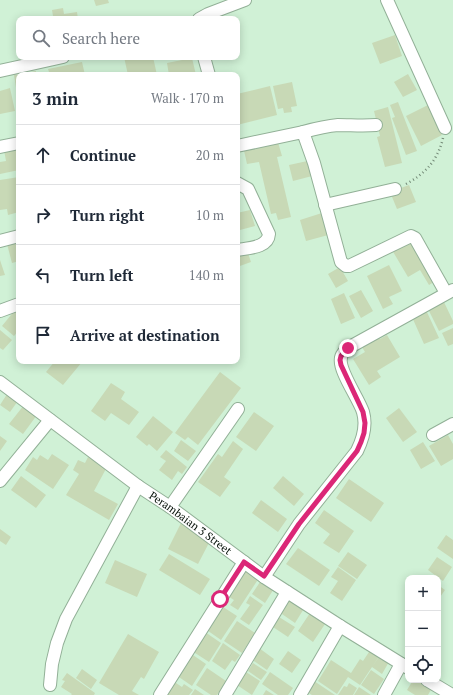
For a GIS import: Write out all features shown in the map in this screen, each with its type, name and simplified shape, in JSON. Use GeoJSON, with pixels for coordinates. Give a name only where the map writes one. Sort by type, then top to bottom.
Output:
{"type":"FeatureCollection","features":[{"type":"Feature","properties":{"kind":"street"},"geometry":{"type":"LineString","coordinates":[[204,16],[245,0]]}},
{"type":"Feature","properties":{"kind":"street"},"geometry":{"type":"LineString","coordinates":[[387,0],[445,128]]}},
{"type":"Feature","properties":{"kind":"street"},"geometry":{"type":"LineString","coordinates":[[0,71],[50,60]]}},
{"type":"Feature","properties":{"kind":"street"},"geometry":{"type":"LineString","coordinates":[[205,60],[208,72]]}},
{"type":"Feature","properties":{"kind":"street"},"geometry":{"type":"LineString","coordinates":[[240,145],[337,125],[376,125]]}},
{"type":"Feature","properties":{"kind":"street"},"geometry":{"type":"LineString","coordinates":[[264,576],[299,524],[357,451],[361,442],[365,423],[363,412],[341,365],[341,356],[348,348],[451,291],[415,238],[411,236],[349,266],[346,266],[341,262],[314,163],[303,132]]}},
{"type":"Feature","properties":{"kind":"street"},"geometry":{"type":"LineString","coordinates":[[0,147],[16,144]]}},
{"type":"Feature","properties":{"kind":"street"},"geometry":{"type":"LineString","coordinates":[[240,185],[248,189],[269,234],[267,241],[263,244],[240,249]]}},
{"type":"Feature","properties":{"kind":"street"},"geometry":{"type":"LineString","coordinates":[[325,205],[395,189]]}},
{"type":"Feature","properties":{"kind":"street"},"geometry":{"type":"LineString","coordinates":[[0,241],[16,237]]}},
{"type":"Feature","properties":{"kind":"street"},"geometry":{"type":"LineString","coordinates":[[0,311],[16,305]]}},
{"type":"Feature","properties":{"kind":"street","name":"Perambaian 3 Street"},"geometry":{"type":"LineString","coordinates":[[0,382],[138,486],[170,507],[244,562],[287,592],[405,666]]}},
{"type":"Feature","properties":{"kind":"street"},"geometry":{"type":"LineString","coordinates":[[170,507],[238,409]]}},
{"type":"Feature","properties":{"kind":"street"},"geometry":{"type":"LineString","coordinates":[[0,481],[50,420]]}},
{"type":"Feature","properties":{"kind":"street"},"geometry":{"type":"LineString","coordinates":[[433,435],[453,424]]}},
{"type":"Feature","properties":{"kind":"street"},"geometry":{"type":"LineString","coordinates":[[50,685],[55,650],[66,619],[138,486]]}},
{"type":"Feature","properties":{"kind":"street"},"geometry":{"type":"LineString","coordinates":[[160,695],[244,562]]}},
{"type":"Feature","properties":{"kind":"street"},"geometry":{"type":"LineString","coordinates":[[226,695],[287,592]]}},
{"type":"Feature","properties":{"kind":"street"},"geometry":{"type":"LineString","coordinates":[[300,695],[340,626]]}},
{"type":"Feature","properties":{"kind":"street"},"geometry":{"type":"LineString","coordinates":[[384,695],[405,666]]}},
{"type":"Feature","properties":{"kind":"street"},"geometry":{"type":"LineString","coordinates":[[432,683],[452,695]]}},
{"type":"Feature","properties":{"kind":"path"},"geometry":{"type":"LineString","coordinates":[[395,189],[426,171],[442,144],[445,128]]}},
{"type":"Feature","properties":{"kind":"building"},"geometry":{"type":"Polygon","coordinates":[[[94,0],[108,0],[109,3],[96,6],[94,0]]]}},
{"type":"Feature","properties":{"kind":"building"},"geometry":{"type":"Polygon","coordinates":[[[63,8],[64,14],[77,12],[78,16],[53,16],[52,10],[63,8]]]}},
{"type":"Feature","properties":{"kind":"building"},"geometry":{"type":"Polygon","coordinates":[[[395,35],[402,56],[380,64],[372,43],[395,35]]]}},
{"type":"Feature","properties":{"kind":"building"},"geometry":{"type":"Polygon","coordinates":[[[125,60],[154,60],[156,72],[127,72],[125,60]]]}},
{"type":"Feature","properties":{"kind":"building"},"geometry":{"type":"Polygon","coordinates":[[[182,60],[192,60],[195,72],[168,72],[167,63],[182,60]]]}},
{"type":"Feature","properties":{"kind":"building"},"geometry":{"type":"Polygon","coordinates":[[[82,62],[84,72],[49,72],[48,69],[82,62]]]}},
{"type":"Feature","properties":{"kind":"building"},"geometry":{"type":"Polygon","coordinates":[[[408,74],[417,90],[403,97],[394,82],[408,74]]]}},
{"type":"Feature","properties":{"kind":"building"},"geometry":{"type":"Polygon","coordinates":[[[14,75],[16,75],[16,88],[14,75]]]}},
{"type":"Feature","properties":{"kind":"building"},"geometry":{"type":"Polygon","coordinates":[[[292,82],[297,106],[291,107],[292,112],[284,113],[283,108],[278,109],[273,86],[292,82]]]}},
{"type":"Feature","properties":{"kind":"building"},"geometry":{"type":"Polygon","coordinates":[[[270,86],[277,115],[240,124],[240,93],[270,86]]]}},
{"type":"Feature","properties":{"kind":"building"},"geometry":{"type":"Polygon","coordinates":[[[10,88],[15,111],[0,114],[0,91],[10,88]]]}},
{"type":"Feature","properties":{"kind":"building"},"geometry":{"type":"Polygon","coordinates":[[[398,102],[417,151],[406,155],[392,118],[395,117],[390,105],[398,102]]]}},
{"type":"Feature","properties":{"kind":"building"},"geometry":{"type":"Polygon","coordinates":[[[428,105],[442,135],[421,146],[406,116],[428,105]]]}},
{"type":"Feature","properties":{"kind":"building"},"geometry":{"type":"Polygon","coordinates":[[[388,107],[402,163],[385,167],[377,137],[380,136],[374,111],[388,107]]]}},
{"type":"Feature","properties":{"kind":"building"},"geometry":{"type":"Polygon","coordinates":[[[277,139],[282,156],[277,157],[291,217],[278,220],[276,213],[271,214],[259,162],[247,164],[243,146],[277,139]]]}},
{"type":"Feature","properties":{"kind":"building"},"geometry":{"type":"Polygon","coordinates":[[[16,148],[16,171],[0,174],[0,162],[6,161],[4,150],[16,148]]]}},
{"type":"Feature","properties":{"kind":"building"},"geometry":{"type":"Polygon","coordinates":[[[312,160],[316,175],[293,181],[289,165],[312,160]]]}},
{"type":"Feature","properties":{"kind":"building"},"geometry":{"type":"Polygon","coordinates":[[[16,177],[16,213],[8,215],[7,209],[0,210],[0,180],[16,177]]]}},
{"type":"Feature","properties":{"kind":"building"},"geometry":{"type":"Polygon","coordinates":[[[409,185],[416,202],[397,209],[390,192],[409,185]]]}},
{"type":"Feature","properties":{"kind":"building"},"geometry":{"type":"Polygon","coordinates":[[[250,210],[255,226],[240,230],[240,212],[250,210]]]}},
{"type":"Feature","properties":{"kind":"building"},"geometry":{"type":"Polygon","coordinates":[[[325,212],[332,234],[306,241],[300,220],[325,212]]]}},
{"type":"Feature","properties":{"kind":"building"},"geometry":{"type":"Polygon","coordinates":[[[413,238],[437,280],[429,285],[420,270],[408,277],[392,250],[413,238]]]}},
{"type":"Feature","properties":{"kind":"building"},"geometry":{"type":"Polygon","coordinates":[[[16,242],[16,262],[12,263],[7,244],[16,242]]]}},
{"type":"Feature","properties":{"kind":"building"},"geometry":{"type":"Polygon","coordinates":[[[247,250],[251,262],[240,266],[240,252],[247,250]]]}},
{"type":"Feature","properties":{"kind":"building"},"geometry":{"type":"Polygon","coordinates":[[[0,260],[5,275],[0,276],[0,260]]]}},
{"type":"Feature","properties":{"kind":"building"},"geometry":{"type":"Polygon","coordinates":[[[389,265],[402,291],[389,297],[393,304],[383,309],[367,276],[389,265]]]}},
{"type":"Feature","properties":{"kind":"building"},"geometry":{"type":"Polygon","coordinates":[[[340,267],[348,281],[336,288],[328,274],[340,267]]]}},
{"type":"Feature","properties":{"kind":"building"},"geometry":{"type":"Polygon","coordinates":[[[361,290],[373,311],[361,318],[349,296],[361,290]]]}},
{"type":"Feature","properties":{"kind":"building"},"geometry":{"type":"Polygon","coordinates":[[[344,293],[355,318],[341,324],[331,299],[344,293]]]}},
{"type":"Feature","properties":{"kind":"building"},"geometry":{"type":"Polygon","coordinates":[[[443,300],[453,324],[439,331],[427,307],[443,300]]]}},
{"type":"Feature","properties":{"kind":"building"},"geometry":{"type":"Polygon","coordinates":[[[16,309],[16,334],[14,336],[2,326],[16,309]]]}},
{"type":"Feature","properties":{"kind":"building"},"geometry":{"type":"Polygon","coordinates":[[[426,310],[439,338],[424,344],[412,317],[426,310]]]}},
{"type":"Feature","properties":{"kind":"building"},"geometry":{"type":"Polygon","coordinates":[[[453,328],[453,344],[448,346],[442,333],[453,328]]]}},
{"type":"Feature","properties":{"kind":"building"},"geometry":{"type":"Polygon","coordinates":[[[0,330],[12,340],[3,350],[0,348],[0,330]]]}},
{"type":"Feature","properties":{"kind":"building"},"geometry":{"type":"Polygon","coordinates":[[[377,334],[380,339],[387,335],[400,357],[377,371],[381,377],[369,385],[353,359],[365,352],[360,344],[377,334]]]}},
{"type":"Feature","properties":{"kind":"building"},"geometry":{"type":"Polygon","coordinates":[[[53,364],[80,364],[63,385],[46,372],[53,364]]]}},
{"type":"Feature","properties":{"kind":"building"},"geometry":{"type":"Polygon","coordinates":[[[220,372],[241,388],[198,445],[188,437],[185,440],[175,433],[220,372]]]}},
{"type":"Feature","properties":{"kind":"building"},"geometry":{"type":"Polygon","coordinates":[[[111,383],[125,392],[121,399],[139,412],[129,425],[111,413],[105,421],[91,411],[111,383]]]}},
{"type":"Feature","properties":{"kind":"building"},"geometry":{"type":"Polygon","coordinates":[[[9,391],[20,398],[10,412],[0,405],[9,391]]]}},
{"type":"Feature","properties":{"kind":"building"},"geometry":{"type":"Polygon","coordinates":[[[24,405],[37,415],[23,434],[9,424],[24,405]]]}},
{"type":"Feature","properties":{"kind":"building"},"geometry":{"type":"Polygon","coordinates":[[[399,408],[417,432],[403,442],[386,418],[399,408]]]}},
{"type":"Feature","properties":{"kind":"building"},"geometry":{"type":"Polygon","coordinates":[[[254,412],[274,426],[256,451],[236,437],[254,412]]]}},
{"type":"Feature","properties":{"kind":"building"},"geometry":{"type":"Polygon","coordinates":[[[153,416],[173,432],[157,451],[149,444],[147,446],[136,437],[153,416]]]}},
{"type":"Feature","properties":{"kind":"building"},"geometry":{"type":"Polygon","coordinates":[[[448,435],[453,444],[453,459],[441,466],[429,446],[448,435]]]}},
{"type":"Feature","properties":{"kind":"building"},"geometry":{"type":"Polygon","coordinates":[[[0,436],[7,441],[0,451],[0,436]]]}},
{"type":"Feature","properties":{"kind":"building"},"geometry":{"type":"Polygon","coordinates":[[[181,440],[196,451],[188,461],[174,451],[181,440]]]}},
{"type":"Feature","properties":{"kind":"building"},"geometry":{"type":"Polygon","coordinates":[[[233,441],[243,449],[224,477],[231,482],[220,497],[198,482],[218,454],[222,457],[233,441]]]}},
{"type":"Feature","properties":{"kind":"building"},"geometry":{"type":"Polygon","coordinates":[[[423,442],[435,461],[421,469],[410,450],[423,442]]]}},
{"type":"Feature","properties":{"kind":"building"},"geometry":{"type":"Polygon","coordinates":[[[166,450],[187,467],[182,474],[178,471],[172,480],[159,470],[166,461],[160,457],[166,450]]]}},
{"type":"Feature","properties":{"kind":"building"},"geometry":{"type":"Polygon","coordinates":[[[52,454],[69,465],[53,489],[25,470],[33,457],[37,460],[40,455],[48,460],[52,454]]]}},
{"type":"Feature","properties":{"kind":"building"},"geometry":{"type":"Polygon","coordinates":[[[88,457],[107,467],[94,491],[118,504],[109,520],[66,495],[79,474],[73,470],[78,460],[85,463],[88,457]]]}},
{"type":"Feature","properties":{"kind":"building"},"geometry":{"type":"Polygon","coordinates":[[[21,476],[46,495],[36,508],[11,490],[21,476]]]}},
{"type":"Feature","properties":{"kind":"building"},"geometry":{"type":"Polygon","coordinates":[[[283,476],[304,494],[294,506],[273,488],[283,476]]]}},
{"type":"Feature","properties":{"kind":"building"},"geometry":{"type":"Polygon","coordinates":[[[349,479],[384,503],[371,522],[336,498],[349,479]]]}},
{"type":"Feature","properties":{"kind":"building"},"geometry":{"type":"Polygon","coordinates":[[[261,500],[287,519],[278,532],[252,513],[261,500]]]}},
{"type":"Feature","properties":{"kind":"building"},"geometry":{"type":"Polygon","coordinates":[[[324,510],[354,531],[339,553],[323,543],[330,534],[315,523],[324,510]]]}},
{"type":"Feature","properties":{"kind":"building"},"geometry":{"type":"Polygon","coordinates":[[[181,523],[211,539],[198,564],[168,549],[181,523]]]}},
{"type":"Feature","properties":{"kind":"building"},"geometry":{"type":"Polygon","coordinates":[[[0,529],[11,537],[6,545],[0,541],[0,529]]]}},
{"type":"Feature","properties":{"kind":"building"},"geometry":{"type":"Polygon","coordinates":[[[446,535],[453,540],[453,559],[437,548],[446,535]]]}},
{"type":"Feature","properties":{"kind":"building"},"geometry":{"type":"Polygon","coordinates":[[[298,548],[330,570],[319,586],[286,564],[298,548]]]}},
{"type":"Feature","properties":{"kind":"building"},"geometry":{"type":"Polygon","coordinates":[[[348,552],[367,565],[357,579],[338,566],[348,552]]]}},
{"type":"Feature","properties":{"kind":"building"},"geometry":{"type":"Polygon","coordinates":[[[169,554],[210,579],[200,595],[159,570],[169,554]]]}},
{"type":"Feature","properties":{"kind":"building"},"geometry":{"type":"Polygon","coordinates":[[[437,557],[452,567],[443,581],[441,580],[441,575],[435,575],[428,570],[437,557]]]}},
{"type":"Feature","properties":{"kind":"building"},"geometry":{"type":"Polygon","coordinates":[[[115,560],[147,574],[137,597],[105,583],[115,560]]]}},
{"type":"Feature","properties":{"kind":"building"},"geometry":{"type":"Polygon","coordinates":[[[338,567],[356,580],[342,601],[330,593],[338,581],[331,577],[338,567]]]}},
{"type":"Feature","properties":{"kind":"building"},"geometry":{"type":"Polygon","coordinates":[[[244,568],[259,578],[238,610],[230,605],[234,600],[226,595],[244,568]]]}},
{"type":"Feature","properties":{"kind":"building"},"geometry":{"type":"Polygon","coordinates":[[[262,579],[275,587],[265,603],[252,594],[262,579]]]}},
{"type":"Feature","properties":{"kind":"building"},"geometry":{"type":"Polygon","coordinates":[[[441,587],[445,590],[441,596],[441,587]]]}},
{"type":"Feature","properties":{"kind":"building"},"geometry":{"type":"Polygon","coordinates":[[[250,596],[263,605],[249,625],[240,619],[250,605],[246,603],[250,596]]]}},
{"type":"Feature","properties":{"kind":"building"},"geometry":{"type":"Polygon","coordinates":[[[289,596],[305,607],[295,623],[279,612],[289,596]]]}},
{"type":"Feature","properties":{"kind":"building"},"geometry":{"type":"Polygon","coordinates":[[[220,605],[237,616],[221,640],[204,628],[220,605]]]}},
{"type":"Feature","properties":{"kind":"building"},"geometry":{"type":"Polygon","coordinates":[[[312,610],[327,621],[313,642],[298,631],[312,610]]]}},
{"type":"Feature","properties":{"kind":"building"},"geometry":{"type":"Polygon","coordinates":[[[279,617],[295,627],[288,637],[273,627],[279,617]]]}},
{"type":"Feature","properties":{"kind":"building"},"geometry":{"type":"Polygon","coordinates":[[[237,621],[255,633],[242,653],[224,641],[237,621]]]}},
{"type":"Feature","properties":{"kind":"building"},"geometry":{"type":"Polygon","coordinates":[[[205,632],[221,643],[209,662],[192,651],[205,632]]]}},
{"type":"Feature","properties":{"kind":"building"},"geometry":{"type":"Polygon","coordinates":[[[128,634],[159,652],[144,679],[141,677],[132,691],[139,695],[119,695],[99,683],[128,634]]]}},
{"type":"Feature","properties":{"kind":"building"},"geometry":{"type":"Polygon","coordinates":[[[223,643],[240,655],[235,662],[232,660],[225,670],[212,661],[223,643]]]}},
{"type":"Feature","properties":{"kind":"building"},"geometry":{"type":"Polygon","coordinates":[[[259,648],[274,659],[267,670],[251,659],[259,648]]]}},
{"type":"Feature","properties":{"kind":"building"},"geometry":{"type":"Polygon","coordinates":[[[371,649],[380,655],[360,685],[348,677],[337,694],[318,681],[331,660],[351,673],[360,659],[363,661],[371,649]]]}},
{"type":"Feature","properties":{"kind":"building"},"geometry":{"type":"Polygon","coordinates":[[[288,651],[301,660],[292,673],[279,664],[288,651]]]}},
{"type":"Feature","properties":{"kind":"building"},"geometry":{"type":"Polygon","coordinates":[[[190,653],[206,664],[192,686],[176,675],[190,653]]]}},
{"type":"Feature","properties":{"kind":"building"},"geometry":{"type":"Polygon","coordinates":[[[381,654],[390,660],[382,674],[372,667],[381,654]]]}},
{"type":"Feature","properties":{"kind":"building"},"geometry":{"type":"Polygon","coordinates":[[[253,663],[267,672],[261,680],[248,671],[253,663]]]}},
{"type":"Feature","properties":{"kind":"building"},"geometry":{"type":"Polygon","coordinates":[[[207,668],[226,681],[217,695],[211,695],[196,685],[207,668]]]}},
{"type":"Feature","properties":{"kind":"building"},"geometry":{"type":"Polygon","coordinates":[[[82,669],[97,680],[91,689],[76,678],[82,669]]]}},
{"type":"Feature","properties":{"kind":"building"},"geometry":{"type":"Polygon","coordinates":[[[371,670],[384,679],[374,694],[361,685],[371,670]]]}},
{"type":"Feature","properties":{"kind":"building"},"geometry":{"type":"Polygon","coordinates":[[[246,672],[260,681],[252,695],[237,685],[246,672]]]}},
{"type":"Feature","properties":{"kind":"building"},"geometry":{"type":"Polygon","coordinates":[[[270,672],[293,688],[288,695],[278,695],[262,684],[270,672]]]}},
{"type":"Feature","properties":{"kind":"building"},"geometry":{"type":"Polygon","coordinates":[[[67,673],[95,693],[94,695],[71,695],[72,694],[61,687],[65,681],[62,680],[67,673]]]}},
{"type":"Feature","properties":{"kind":"building"},"geometry":{"type":"Polygon","coordinates":[[[173,681],[182,687],[184,684],[193,690],[189,695],[164,695],[173,681]]]}},
{"type":"Feature","properties":{"kind":"building"},"geometry":{"type":"Polygon","coordinates":[[[314,681],[335,695],[312,695],[307,692],[314,681]]]}},
{"type":"Feature","properties":{"kind":"building"},"geometry":{"type":"Polygon","coordinates":[[[349,683],[357,688],[353,695],[338,695],[344,686],[347,687],[349,683]]]}},
{"type":"Feature","properties":{"kind":"building"},"geometry":{"type":"Polygon","coordinates":[[[411,683],[428,683],[433,686],[428,695],[415,695],[407,690],[411,683]]]}},
{"type":"Feature","properties":{"kind":"building"},"geometry":{"type":"Polygon","coordinates":[[[359,687],[371,695],[354,695],[359,687]]]}},
{"type":"Feature","properties":{"kind":"building"},"geometry":{"type":"Polygon","coordinates":[[[195,689],[204,695],[191,695],[195,689]]]}},
{"type":"Feature","properties":{"kind":"building"},"geometry":{"type":"Polygon","coordinates":[[[266,690],[274,695],[263,695],[266,690]]]}},
{"type":"Feature","properties":{"kind":"route"},"geometry":{"type":"LineString","coordinates":[[220,599],[244,562],[264,576],[299,524],[357,451],[364,433],[365,423],[363,412],[341,365],[341,356],[348,348]]}}]}
